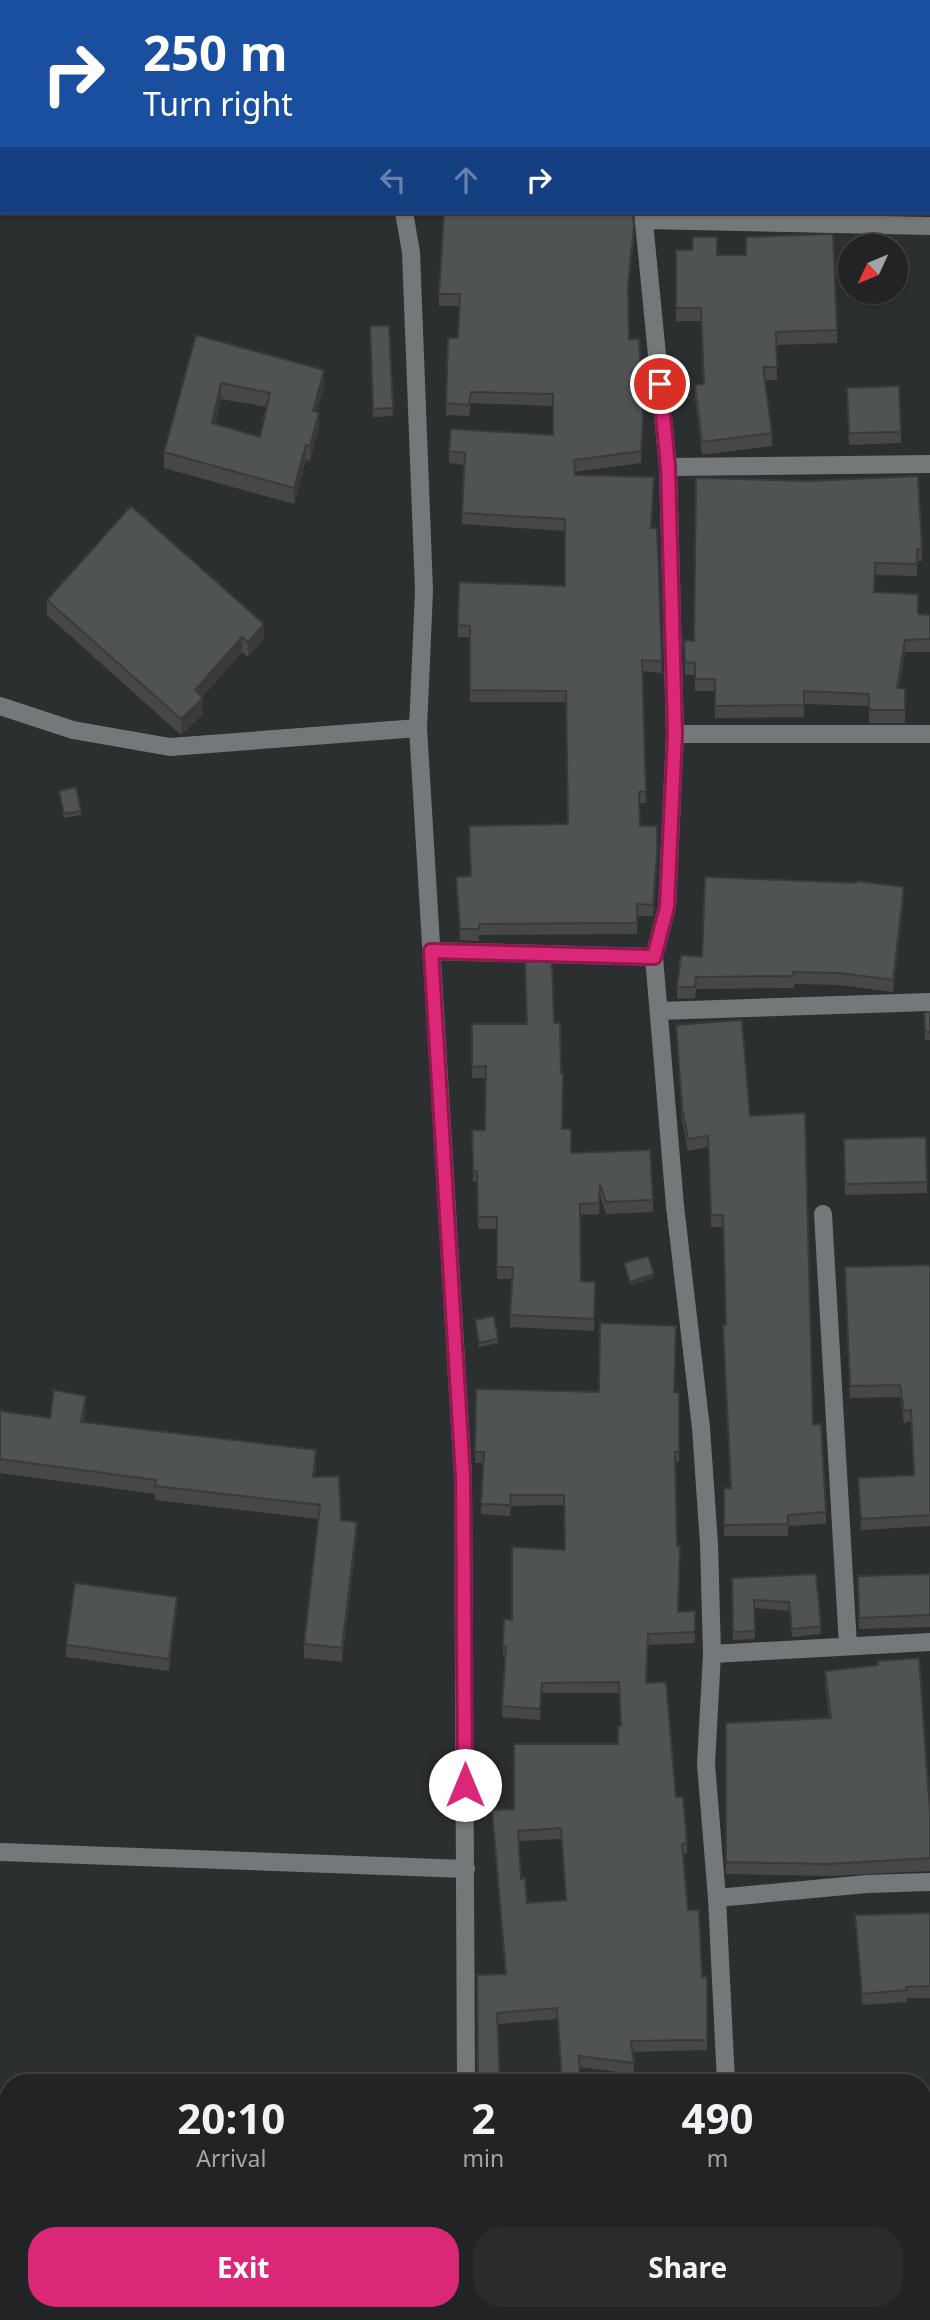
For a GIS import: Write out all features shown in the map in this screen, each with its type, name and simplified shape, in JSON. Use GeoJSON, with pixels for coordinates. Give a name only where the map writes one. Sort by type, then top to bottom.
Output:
{"type":"FeatureCollection","features":[{"type":"Feature","properties":{"kind":"street"},"geometry":{"type":"LineString","coordinates":[[404,214],[411,253],[424,591],[418,729],[463,1477],[466,2074]]}},
{"type":"Feature","properties":{"kind":"street"},"geometry":{"type":"LineString","coordinates":[[726,2074],[717,1898],[706,1764],[712,1654],[709,1544],[702,1441],[675,1206],[654,957],[667,907],[675,734],[668,467],[644,216],[930,226]]}},
{"type":"Feature","properties":{"kind":"street"},"geometry":{"type":"LineString","coordinates":[[668,467],[930,464]]}},
{"type":"Feature","properties":{"kind":"street"},"geometry":{"type":"LineString","coordinates":[[0,706],[73,730],[170,747],[418,729]]}},
{"type":"Feature","properties":{"kind":"street"},"geometry":{"type":"LineString","coordinates":[[675,734],[930,734]]}},
{"type":"Feature","properties":{"kind":"street"},"geometry":{"type":"LineString","coordinates":[[431,951],[654,957]]}},
{"type":"Feature","properties":{"kind":"street"},"geometry":{"type":"LineString","coordinates":[[659,1011],[930,1002]]}},
{"type":"Feature","properties":{"kind":"street"},"geometry":{"type":"LineString","coordinates":[[823,1214],[848,1646]]}},
{"type":"Feature","properties":{"kind":"street"},"geometry":{"type":"LineString","coordinates":[[712,1654],[930,1642]]}},
{"type":"Feature","properties":{"kind":"street"},"geometry":{"type":"LineString","coordinates":[[0,1852],[466,1869]]}},
{"type":"Feature","properties":{"kind":"street"},"geometry":{"type":"LineString","coordinates":[[717,1898],[867,1884],[930,1882]]}},
{"type":"Feature","properties":{"kind":"building"},"geometry":{"type":"Polygon","coordinates":[[[444,214],[633,214],[628,285],[629,339],[639,339],[643,418],[641,451],[574,460],[575,475],[654,477],[651,528],[657,528],[662,661],[642,660],[646,792],[639,792],[640,826],[657,826],[657,855],[653,905],[637,904],[637,923],[479,924],[479,929],[460,929],[456,877],[471,876],[469,826],[568,824],[566,691],[470,690],[470,626],[458,625],[459,582],[565,586],[565,519],[462,513],[465,453],[449,451],[451,429],[553,435],[553,394],[471,392],[469,405],[446,403],[448,338],[458,338],[460,294],[439,294],[444,214]]]}},
{"type":"Feature","properties":{"kind":"building"},"geometry":{"type":"Polygon","coordinates":[[[833,234],[837,330],[776,332],[777,367],[763,367],[772,433],[702,442],[695,385],[704,384],[701,308],[676,308],[676,250],[692,250],[693,237],[717,237],[717,255],[746,255],[746,237],[833,234]]]}},
{"type":"Feature","properties":{"kind":"building"},"geometry":{"type":"Polygon","coordinates":[[[370,326],[389,326],[393,408],[373,409],[370,326]]]}},
{"type":"Feature","properties":{"kind":"building"},"geometry":{"type":"Polygon","coordinates":[[[196,335],[324,370],[313,411],[319,413],[310,446],[306,445],[294,488],[164,452],[196,335]],[[221,383],[212,423],[260,437],[270,393],[221,383]]]}},
{"type":"Feature","properties":{"kind":"building"},"geometry":{"type":"Polygon","coordinates":[[[899,386],[901,432],[849,433],[847,388],[899,386]]]}},
{"type":"Feature","properties":{"kind":"building"},"geometry":{"type":"Polygon","coordinates":[[[918,476],[922,549],[917,549],[917,564],[875,563],[874,592],[918,594],[918,614],[930,615],[930,639],[905,640],[897,688],[905,689],[905,710],[869,710],[869,694],[804,691],[804,705],[715,706],[715,679],[695,679],[695,663],[685,662],[684,640],[694,641],[696,478],[809,481],[918,476]]]}},
{"type":"Feature","properties":{"kind":"building"},"geometry":{"type":"Polygon","coordinates":[[[131,506],[264,624],[248,642],[242,637],[195,690],[203,698],[181,719],[47,600],[131,506]]]}},
{"type":"Feature","properties":{"kind":"building"},"geometry":{"type":"Polygon","coordinates":[[[76,787],[81,811],[64,814],[59,791],[76,787]]]}},
{"type":"Feature","properties":{"kind":"building"},"geometry":{"type":"Polygon","coordinates":[[[705,877],[857,881],[904,887],[893,980],[840,973],[793,972],[794,976],[696,977],[695,987],[677,987],[681,955],[702,957],[705,877]]]}},
{"type":"Feature","properties":{"kind":"building"},"geometry":{"type":"Polygon","coordinates":[[[525,962],[552,962],[554,1023],[560,1023],[563,1073],[562,1129],[571,1129],[571,1153],[650,1150],[653,1200],[606,1202],[600,1184],[599,1203],[580,1204],[581,1281],[595,1282],[594,1319],[510,1315],[513,1267],[497,1267],[497,1217],[478,1217],[477,1171],[473,1171],[472,1130],[485,1130],[486,1066],[472,1067],[472,1024],[527,1024],[525,962]]]}},
{"type":"Feature","properties":{"kind":"building"},"geometry":{"type":"Polygon","coordinates":[[[924,1012],[930,1012],[930,1032],[925,1032],[924,1012]]]}},
{"type":"Feature","properties":{"kind":"building"},"geometry":{"type":"Polygon","coordinates":[[[742,1020],[750,1116],[805,1113],[813,1424],[821,1424],[826,1512],[788,1515],[788,1524],[724,1525],[724,1488],[731,1488],[723,1325],[726,1325],[723,1215],[711,1215],[708,1136],[688,1139],[682,1108],[676,1025],[742,1020]]]}},
{"type":"Feature","properties":{"kind":"building"},"geometry":{"type":"Polygon","coordinates":[[[926,1137],[927,1182],[845,1184],[844,1139],[926,1137]]]}},
{"type":"Feature","properties":{"kind":"building"},"geometry":{"type":"Polygon","coordinates":[[[648,1256],[654,1274],[630,1282],[624,1263],[648,1256]]]}},
{"type":"Feature","properties":{"kind":"building"},"geometry":{"type":"Polygon","coordinates":[[[930,1265],[930,1515],[861,1519],[858,1478],[914,1475],[911,1410],[904,1411],[900,1385],[850,1386],[845,1267],[930,1265]]]}},
{"type":"Feature","properties":{"kind":"building"},"geometry":{"type":"Polygon","coordinates":[[[494,1316],[498,1339],[479,1343],[475,1320],[494,1316]]]}},
{"type":"Feature","properties":{"kind":"building"},"geometry":{"type":"Polygon","coordinates":[[[600,1323],[676,1326],[674,1392],[679,1392],[679,1452],[675,1452],[677,1546],[680,1546],[678,1612],[695,1611],[695,1632],[648,1634],[646,1683],[666,1682],[676,1797],[683,1797],[687,1843],[682,1844],[688,1910],[699,1910],[702,1977],[707,1977],[707,2040],[631,2041],[634,2063],[579,2056],[580,2074],[561,2074],[557,2008],[497,2013],[500,2074],[478,2074],[477,1975],[506,1974],[492,1810],[514,1809],[514,1744],[618,1744],[618,1726],[621,1726],[619,1682],[542,1683],[540,1709],[502,1706],[506,1646],[503,1646],[504,1619],[512,1620],[512,1547],[565,1550],[564,1495],[511,1495],[510,1505],[481,1504],[484,1452],[475,1452],[476,1389],[599,1392],[600,1323]],[[561,1828],[518,1831],[521,1879],[525,1878],[527,1903],[566,1900],[561,1828]]]}},
{"type":"Feature","properties":{"kind":"building"},"geometry":{"type":"Polygon","coordinates":[[[54,1390],[86,1396],[81,1422],[316,1450],[313,1477],[339,1476],[341,1520],[357,1522],[342,1648],[304,1644],[320,1505],[155,1486],[156,1480],[0,1459],[0,1411],[50,1418],[54,1390]]]}},
{"type":"Feature","properties":{"kind":"building"},"geometry":{"type":"Polygon","coordinates":[[[816,1574],[821,1626],[792,1629],[789,1602],[754,1600],[755,1631],[733,1632],[732,1578],[816,1574]]]}},
{"type":"Feature","properties":{"kind":"building"},"geometry":{"type":"Polygon","coordinates":[[[930,1574],[930,1615],[859,1618],[858,1576],[930,1574]]]}},
{"type":"Feature","properties":{"kind":"building"},"geometry":{"type":"Polygon","coordinates":[[[75,1583],[177,1597],[169,1659],[66,1645],[75,1583]]]}},
{"type":"Feature","properties":{"kind":"building"},"geometry":{"type":"Polygon","coordinates":[[[919,1658],[930,1813],[930,1858],[829,1864],[726,1862],[726,1723],[831,1718],[825,1671],[878,1665],[878,1661],[919,1658]]]}},
{"type":"Feature","properties":{"kind":"building"},"geometry":{"type":"Polygon","coordinates":[[[930,1913],[930,1986],[862,1994],[855,1915],[930,1913]]]}},
{"type":"Feature","properties":{"kind":"route"},"geometry":{"type":"LineString","coordinates":[[465,1785],[463,1477],[431,951],[654,957],[667,907],[675,734],[668,467],[660,384]]}}]}
